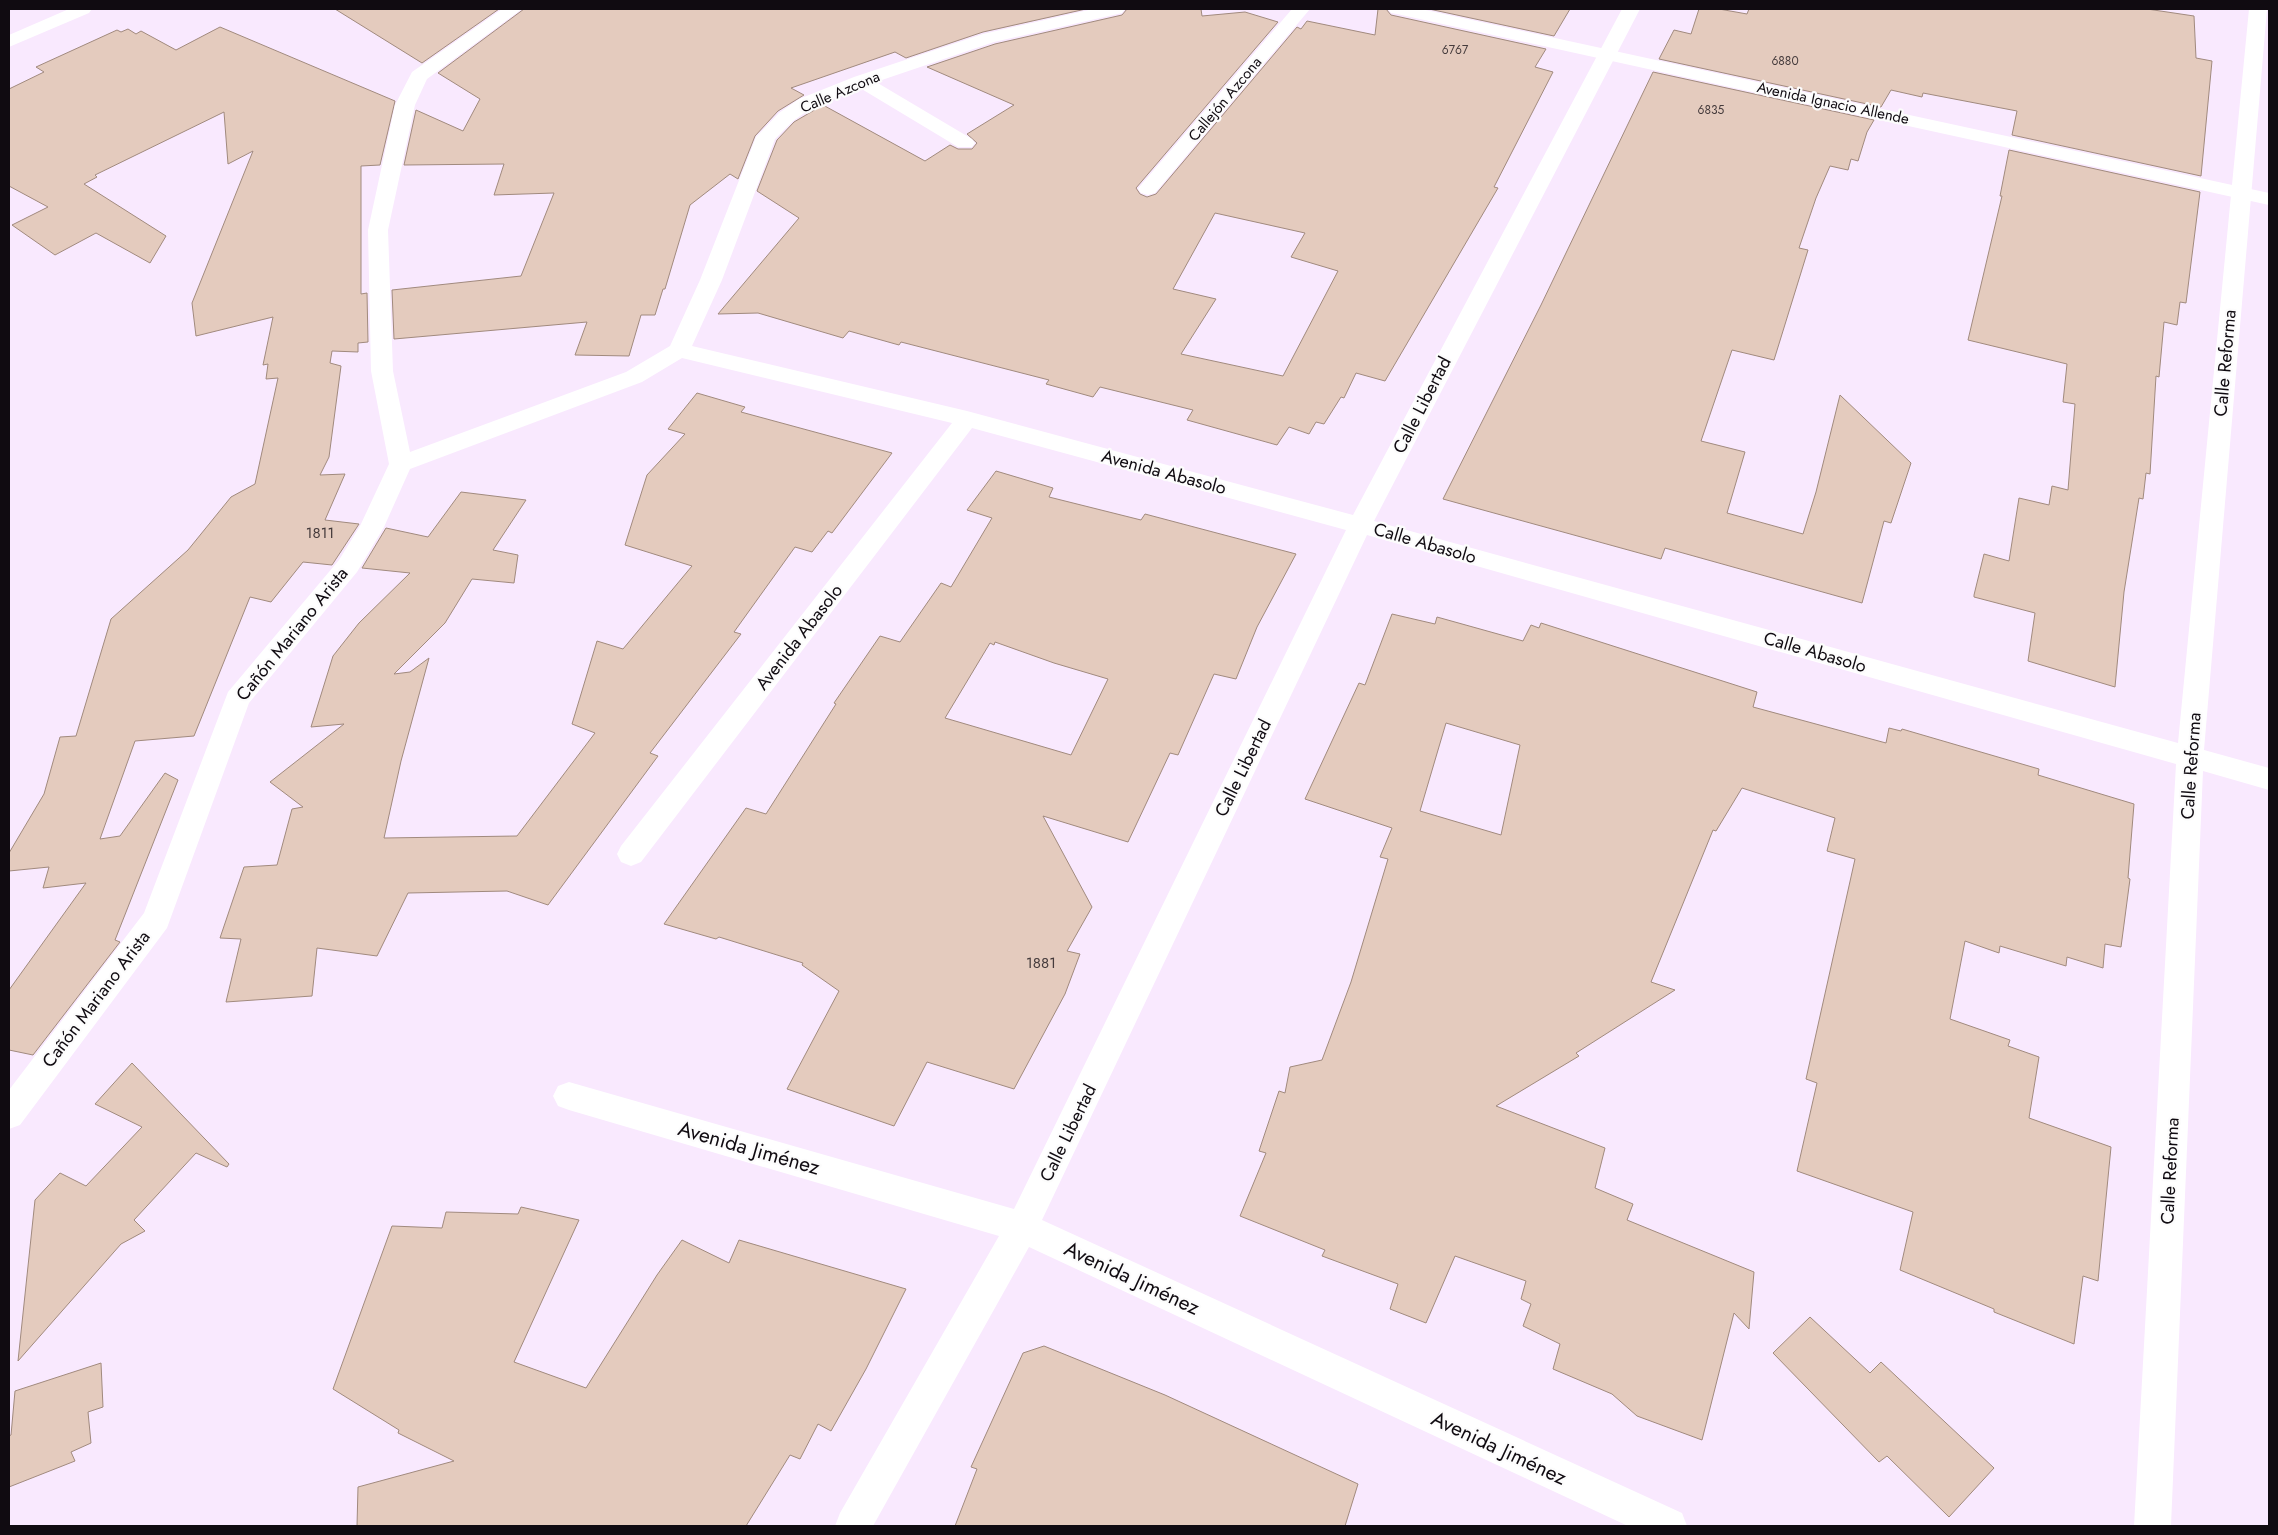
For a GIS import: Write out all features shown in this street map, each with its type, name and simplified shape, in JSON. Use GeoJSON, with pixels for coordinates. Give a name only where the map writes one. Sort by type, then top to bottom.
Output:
{"type":"FeatureCollection","features":[{"type":"Feature","properties":{"kind":"street"},"geometry":{"type":"LineString","coordinates":[[9,42],[83,9]]}},
{"type":"Feature","properties":{"kind":"street"},"geometry":{"type":"LineString","coordinates":[[513,9],[419,76],[405,105],[378,230],[382,371],[401,464],[634,377],[679,350]]}},
{"type":"Feature","properties":{"kind":"street","name":"Calle Azcona"},"geometry":{"type":"LineString","coordinates":[[679,350],[711,280],[766,137],[786,117],[806,103],[861,81],[989,38],[1116,9]]}},
{"type":"Feature","properties":{"kind":"street","name":"Callejón Azcona"},"geometry":{"type":"LineString","coordinates":[[1148,189],[1301,9]]}},
{"type":"Feature","properties":{"kind":"street","name":"Avenida Ignacio Allende"},"geometry":{"type":"LineString","coordinates":[[1397,9],[2269,198]]}},
{"type":"Feature","properties":{"kind":"street","name":"Calle Libertad"},"geometry":{"type":"LineString","coordinates":[[853,1526],[1022,1227],[1360,525],[1490,274],[1632,9]]}},
{"type":"Feature","properties":{"kind":"street","name":"Calle Reforma"},"geometry":{"type":"LineString","coordinates":[[2153,1526],[2190,757],[2258,9]]}},
{"type":"Feature","properties":{"kind":"street"},"geometry":{"type":"LineString","coordinates":[[861,81],[964,143]]}},
{"type":"Feature","properties":{"kind":"street","name":"Avenida Abasolo"},"geometry":{"type":"LineString","coordinates":[[679,350],[967,419],[1360,525]]}},
{"type":"Feature","properties":{"kind":"street","name":"Avenida Abasolo"},"geometry":{"type":"LineString","coordinates":[[631,854],[967,419]]}},
{"type":"Feature","properties":{"kind":"street","name":"Cañón Mariano Arista"},"geometry":{"type":"LineString","coordinates":[[9,1114],[157,919],[237,699],[348,566],[372,527],[401,464]]}},
{"type":"Feature","properties":{"kind":"street","name":"Calle Abasolo"},"geometry":{"type":"LineString","coordinates":[[1360,525],[2269,779]]}},
{"type":"Feature","properties":{"kind":"street","name":"Avenida Jiménez"},"geometry":{"type":"LineString","coordinates":[[569,1096],[1022,1227],[1669,1526]]}},
{"type":"Feature","properties":{"kind":"building"},"geometry":{"type":"Polygon","coordinates":[[[335,9],[499,9],[422,63],[335,9]]]}},
{"type":"Feature","properties":{"kind":"building"},"geometry":{"type":"Polygon","coordinates":[[[524,9],[1086,9],[983,32],[906,58],[895,52],[791,88],[804,95],[778,111],[755,136],[738,179],[730,174],[690,205],[665,289],[663,289],[655,315],[641,315],[629,356],[575,355],[587,322],[394,339],[392,290],[521,276],[554,193],[494,195],[504,164],[404,165],[416,110],[463,131],[480,99],[438,73],[524,9]]]}},
{"type":"Feature","properties":{"kind":"building"},"geometry":{"type":"Polygon","coordinates":[[[1127,9],[1201,9],[1202,16],[1245,12],[1278,22],[1136,188],[1140,194],[1147,197],[1156,194],[1297,27],[1301,29],[1307,21],[1375,35],[1378,9],[1386,9],[1391,15],[1546,49],[1535,67],[1553,72],[1494,187],[1498,188],[1385,381],[1356,373],[1344,398],[1341,397],[1324,424],[1316,422],[1309,434],[1289,427],[1277,445],[1187,420],[1193,410],[1100,387],[1093,397],[1046,384],[1049,380],[901,342],[899,345],[849,331],[843,338],[758,313],[718,314],[799,218],[757,191],[777,140],[794,122],[823,105],[925,161],[950,145],[958,149],[972,149],[977,143],[967,134],[1014,105],[927,67],[995,44],[1122,15],[1127,9]],[[1215,213],[1173,289],[1216,299],[1181,354],[1283,376],[1338,271],[1291,257],[1305,233],[1215,213]]]}},
{"type":"Feature","properties":{"kind":"building"},"geometry":{"type":"Polygon","coordinates":[[[1429,9],[1570,9],[1554,36],[1429,9]]]}},
{"type":"Feature","properties":{"kind":"building"},"geometry":{"type":"Polygon","coordinates":[[[1699,9],[1719,9],[1747,14],[1749,9],[2147,9],[2194,16],[2196,58],[2212,61],[2201,176],[2012,135],[2017,111],[1923,93],[1922,97],[1891,90],[1881,107],[1659,59],[1674,30],[1691,34],[1699,9]]]}},
{"type":"Feature","properties":{"kind":"building"},"geometry":{"type":"Polygon","coordinates":[[[220,27],[395,101],[380,165],[361,166],[361,294],[367,293],[368,342],[358,343],[358,352],[332,351],[330,363],[341,366],[329,457],[320,475],[345,474],[325,520],[359,524],[332,565],[303,562],[271,602],[250,597],[194,736],[135,741],[100,839],[120,836],[165,773],[178,780],[115,940],[120,942],[33,1055],[9,1050],[9,990],[86,883],[43,888],[49,867],[9,871],[9,853],[44,794],[60,737],[76,736],[111,619],[188,550],[231,497],[255,484],[278,378],[266,379],[268,364],[263,365],[273,317],[196,336],[192,303],[253,151],[228,164],[224,112],[95,175],[97,177],[84,184],[166,236],[150,263],[96,233],[55,255],[12,225],[48,207],[9,186],[9,89],[44,72],[36,67],[117,30],[121,32],[128,29],[136,34],[141,31],[176,50],[220,27]]]}},
{"type":"Feature","properties":{"kind":"building"},"geometry":{"type":"Polygon","coordinates":[[[1653,72],[1874,120],[1867,132],[1858,161],[1851,159],[1848,170],[1830,166],[1816,198],[1799,248],[1808,250],[1774,360],[1732,350],[1701,441],[1745,452],[1727,513],[1803,534],[1816,492],[1840,395],[1911,463],[1891,523],[1884,521],[1862,603],[1665,548],[1661,559],[1443,499],[1541,305],[1653,72]]]}},
{"type":"Feature","properties":{"kind":"building"},"geometry":{"type":"Polygon","coordinates":[[[2009,150],[2200,192],[2186,303],[2180,302],[2177,325],[2164,322],[2159,377],[2156,376],[2150,474],[2146,473],[2143,499],[2139,498],[2124,592],[2115,687],[2028,661],[2035,613],[1974,597],[1984,554],[2009,561],[2019,498],[2049,505],[2052,486],[2068,490],[2075,404],[2063,402],[2067,364],[1968,340],[2002,196],[2000,196],[2009,150]]]}},
{"type":"Feature","properties":{"kind":"building"},"geometry":{"type":"Polygon","coordinates":[[[697,393],[745,407],[741,412],[892,453],[832,533],[828,531],[812,552],[795,547],[734,632],[741,634],[650,753],[658,756],[548,905],[507,891],[408,893],[377,956],[317,948],[312,996],[226,1002],[241,939],[220,938],[244,867],[277,865],[292,809],[303,807],[270,782],[344,724],[311,727],[333,656],[359,623],[410,573],[362,568],[386,528],[428,537],[461,492],[526,500],[493,550],[518,555],[514,583],[472,579],[445,623],[394,674],[410,672],[429,658],[401,761],[384,838],[517,836],[595,733],[572,724],[597,641],[623,649],[692,566],[625,545],[647,475],[685,434],[668,429],[697,393]]]}},
{"type":"Feature","properties":{"kind":"building"},"geometry":{"type":"Polygon","coordinates":[[[996,471],[1053,488],[1049,497],[1141,520],[1145,514],[1296,554],[1257,627],[1236,679],[1214,674],[1178,755],[1170,753],[1128,842],[1043,816],[1092,907],[1067,951],[1080,954],[1065,994],[1014,1089],[927,1062],[894,1126],[787,1089],[839,991],[802,965],[803,963],[719,937],[716,939],[664,924],[746,808],[766,814],[836,704],[834,703],[880,636],[900,642],[941,583],[951,587],[992,518],[967,510],[996,471]],[[995,642],[994,645],[990,643],[945,718],[1071,755],[1108,679],[1054,663],[995,642]]]}},
{"type":"Feature","properties":{"kind":"building"},"geometry":{"type":"Polygon","coordinates":[[[1392,614],[1435,624],[1437,617],[1523,641],[1531,625],[1539,628],[1541,623],[1757,692],[1753,707],[1886,743],[1889,728],[1901,731],[1902,729],[2039,769],[2038,775],[2134,804],[2128,878],[2130,879],[2121,947],[2105,944],[2103,968],[2067,957],[2066,966],[2000,946],[1999,953],[1965,941],[1950,1019],[2010,1040],[2008,1046],[2039,1057],[2029,1118],[2111,1147],[2098,1281],[2083,1276],[2074,1344],[1994,1312],[1994,1309],[1900,1270],[1913,1212],[1797,1171],[1817,1083],[1806,1079],[1855,859],[1827,851],[1835,818],[1742,788],[1716,831],[1713,830],[1651,982],[1675,990],[1576,1053],[1579,1056],[1496,1106],[1605,1148],[1595,1188],[1633,1204],[1627,1220],[1754,1272],[1749,1329],[1734,1313],[1702,1440],[1637,1416],[1612,1394],[1553,1369],[1560,1344],[1523,1326],[1531,1304],[1521,1299],[1526,1281],[1455,1256],[1426,1323],[1390,1309],[1398,1284],[1322,1256],[1325,1250],[1240,1216],[1266,1153],[1259,1151],[1279,1091],[1285,1093],[1290,1067],[1322,1060],[1351,982],[1388,859],[1380,857],[1392,828],[1305,799],[1359,683],[1365,685],[1392,614]],[[1446,723],[1420,811],[1501,835],[1520,745],[1446,723]]]}},
{"type":"Feature","properties":{"kind":"building"},"geometry":{"type":"Polygon","coordinates":[[[132,1063],[229,1164],[227,1167],[196,1153],[134,1220],[145,1231],[121,1244],[18,1361],[35,1200],[60,1173],[86,1186],[142,1127],[95,1104],[132,1063]]]}},
{"type":"Feature","properties":{"kind":"building"},"geometry":{"type":"Polygon","coordinates":[[[521,1207],[579,1220],[514,1362],[586,1388],[657,1275],[682,1240],[729,1263],[739,1240],[906,1289],[866,1369],[831,1431],[818,1424],[800,1459],[790,1455],[746,1526],[357,1526],[358,1487],[454,1461],[398,1433],[399,1430],[333,1389],[392,1226],[442,1228],[446,1212],[518,1214],[521,1207]]]}},
{"type":"Feature","properties":{"kind":"building"},"geometry":{"type":"Polygon","coordinates":[[[1810,1317],[1870,1373],[1881,1362],[1994,1468],[1949,1517],[1887,1456],[1879,1462],[1773,1353],[1810,1317]]]}},
{"type":"Feature","properties":{"kind":"building"},"geometry":{"type":"Polygon","coordinates":[[[1044,1346],[1165,1395],[1358,1484],[1345,1526],[955,1526],[977,1469],[971,1467],[1023,1353],[1044,1346]]]}},
{"type":"Feature","properties":{"kind":"building"},"geometry":{"type":"Polygon","coordinates":[[[101,1363],[103,1407],[88,1412],[91,1443],[71,1452],[75,1461],[9,1487],[9,1436],[11,1435],[15,1391],[101,1363]]]}}]}
